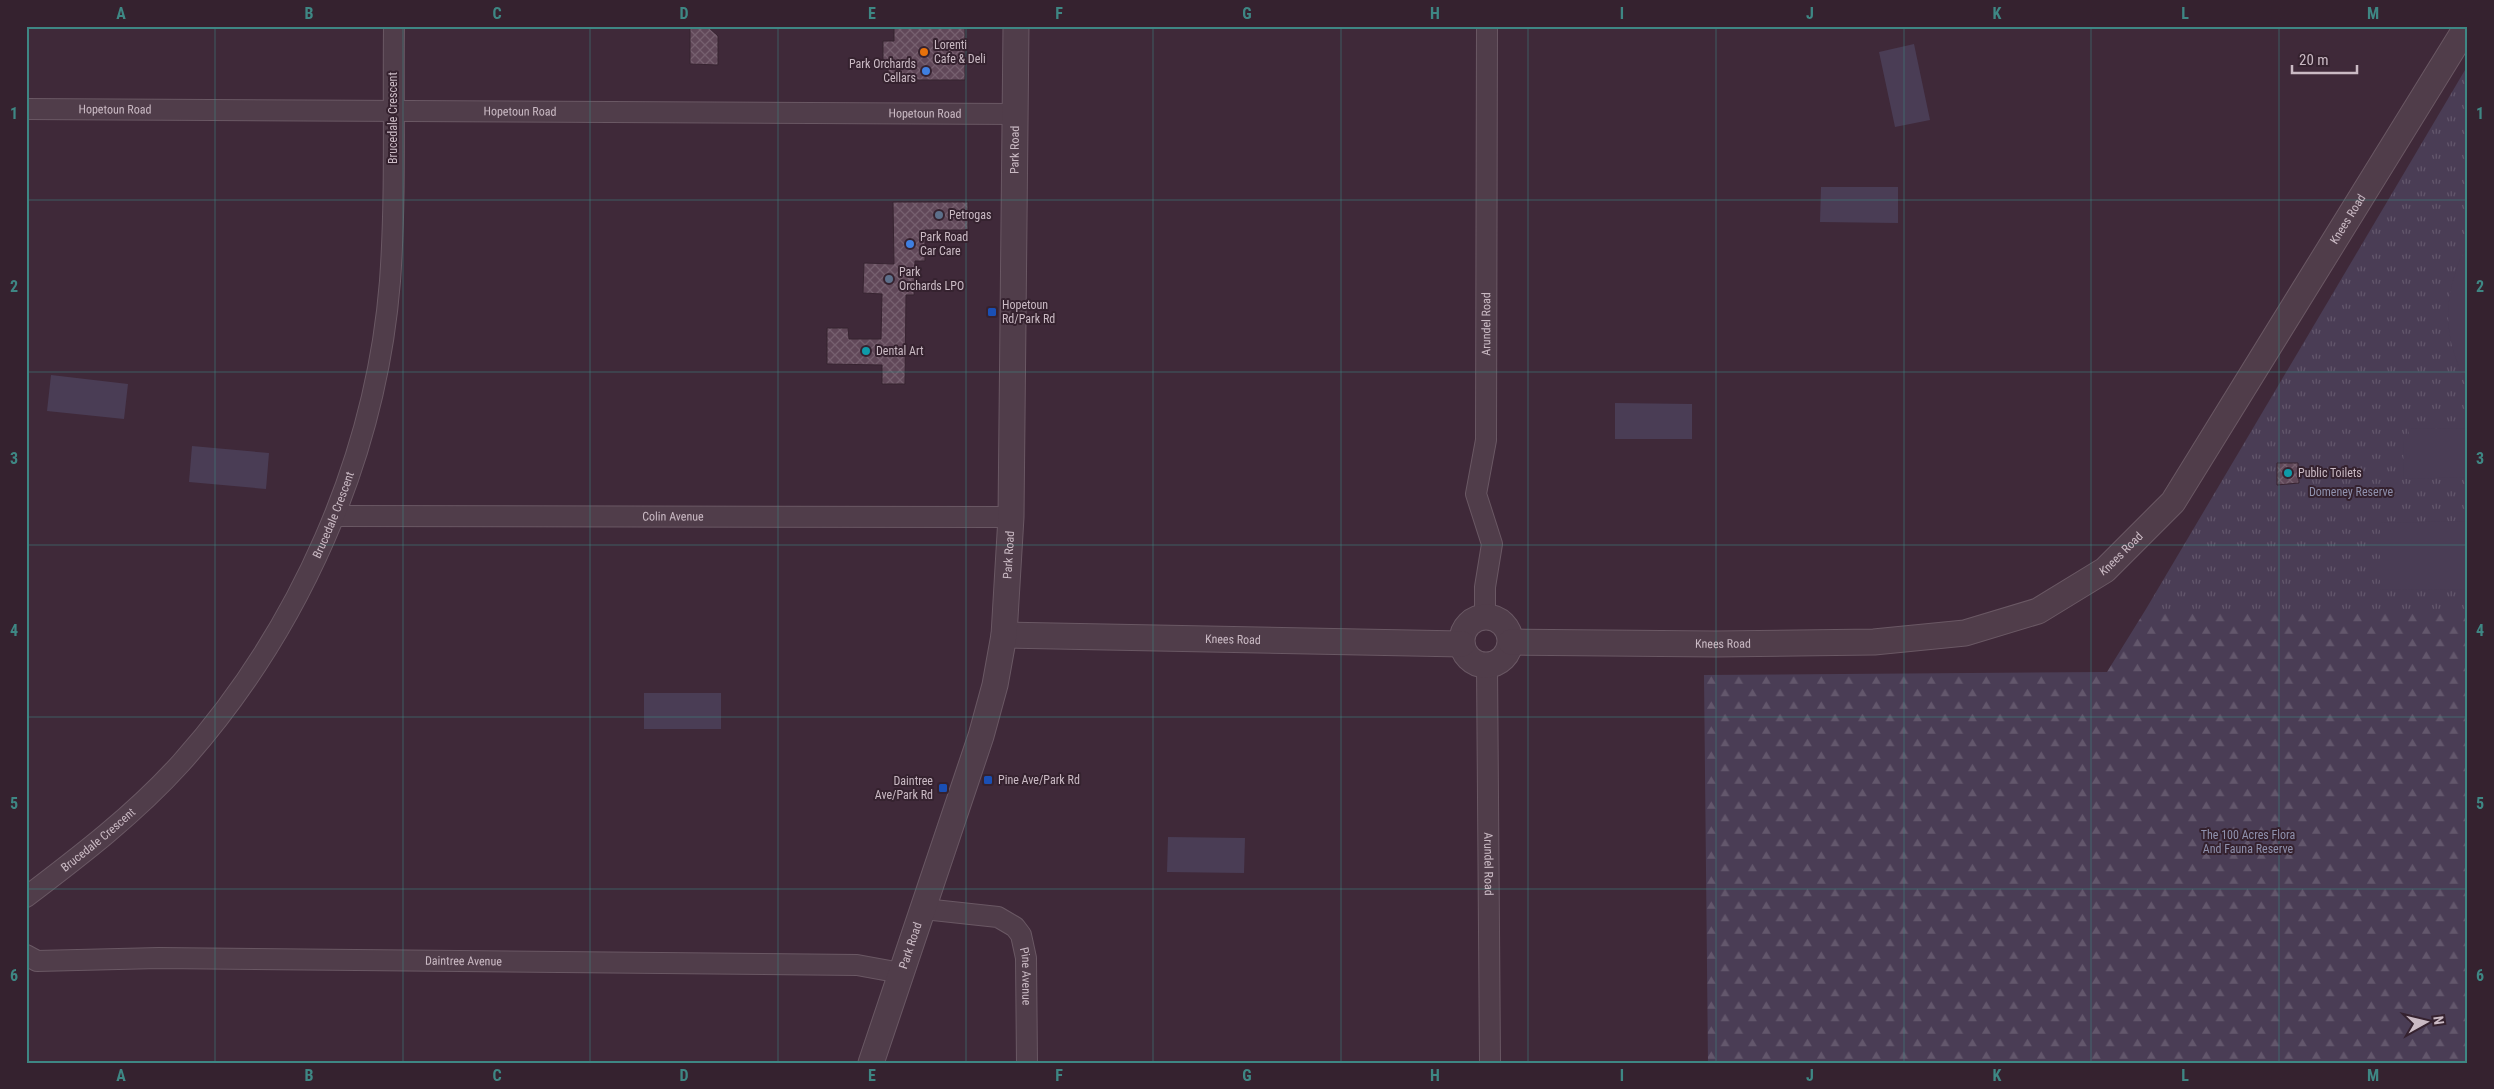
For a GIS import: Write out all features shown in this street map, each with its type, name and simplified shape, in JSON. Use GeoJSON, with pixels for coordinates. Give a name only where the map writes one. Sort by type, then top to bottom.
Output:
{"type":"FeatureCollection","features":[{"type":"Feature","properties":{"kind":"street","name":"Brucedale Crescent"},"geometry":{"type":"LineString","coordinates":[[26,897],[116,826],[180,764],[232,700],[273,639],[306,578],[335,516],[371,404],[390,282],[394,26]]}},
{"type":"Feature","properties":{"kind":"street","name":"Park Road"},"geometry":{"type":"LineString","coordinates":[[871,1063],[981,736],[995,685],[1004,635],[1011,517],[1016,26]]}},
{"type":"Feature","properties":{"kind":"street","name":"Arundel Road"},"geometry":{"type":"LineString","coordinates":[[1485,616],[1484,587],[1492,544],[1476,494],[1486,440],[1487,26]]}},
{"type":"Feature","properties":{"kind":"street","name":"Knees Road"},"geometry":{"type":"LineString","coordinates":[[1511,642],[1716,644],[1874,642],[1965,633],[2038,611],[2105,570],[2173,502],[2467,26]]}},
{"type":"Feature","properties":{"kind":"street","name":"Hopetoun Road"},"geometry":{"type":"LineString","coordinates":[[26,109],[1014,114]]}},
{"type":"Feature","properties":{"kind":"street","name":"Colin Avenue"},"geometry":{"type":"LineString","coordinates":[[335,516],[1011,517]]}},
{"type":"Feature","properties":{"kind":"street"},"geometry":{"type":"LineString","coordinates":[[1485,616],[1493,617],[1506,626],[1511,642],[1506,656],[1487,666],[1473,662],[1467,657],[1462,644],[1462,636],[1470,622],[1485,616]]}},
{"type":"Feature","properties":{"kind":"street","name":"Knees Road"},"geometry":{"type":"LineString","coordinates":[[1004,635],[1462,644]]}},
{"type":"Feature","properties":{"kind":"street","name":"Arundel Road"},"geometry":{"type":"LineString","coordinates":[[1487,666],[1490,1063]]}},
{"type":"Feature","properties":{"kind":"street","name":"Pine Avenue"},"geometry":{"type":"LineString","coordinates":[[924,909],[998,917],[1015,927],[1021,935],[1026,958],[1027,1063]]}},
{"type":"Feature","properties":{"kind":"street","name":"Daintree Avenue"},"geometry":{"type":"LineString","coordinates":[[26,955],[37,961],[159,958],[857,965],[902,973]]}},
{"type":"Feature","properties":{"kind":"green space"},"geometry":{"type":"Polygon","coordinates":[[[1914,44],[1930,120],[1895,127],[1879,52],[1914,44]]]}},
{"type":"Feature","properties":{"kind":"green space","name":"Domeney Reserve"},"geometry":{"type":"Polygon","coordinates":[[[2468,65],[2468,609],[2146,609],[2468,65]]]}},
{"type":"Feature","properties":{"kind":"green space"},"geometry":{"type":"Polygon","coordinates":[[[1821,187],[1898,187],[1898,223],[1820,222],[1821,187]]]}},
{"type":"Feature","properties":{"kind":"green space"},"geometry":{"type":"Polygon","coordinates":[[[2468,247],[2468,385],[2461,372],[2452,345],[2448,317],[2451,288],[2455,274],[2462,256],[2468,247]]]}},
{"type":"Feature","properties":{"kind":"green space"},"geometry":{"type":"Polygon","coordinates":[[[51,375],[128,384],[124,419],[47,411],[51,375]]]}},
{"type":"Feature","properties":{"kind":"green space"},"geometry":{"type":"Polygon","coordinates":[[[1615,403],[1692,404],[1692,439],[1615,439],[1615,403]]]}},
{"type":"Feature","properties":{"kind":"green space"},"geometry":{"type":"Polygon","coordinates":[[[2468,428],[2468,477],[2404,479],[2403,441],[2409,441],[2409,429],[2468,428]]]}},
{"type":"Feature","properties":{"kind":"green space"},"geometry":{"type":"Polygon","coordinates":[[[192,446],[269,453],[266,489],[189,482],[192,446]]]}},
{"type":"Feature","properties":{"kind":"green space"},"geometry":{"type":"Polygon","coordinates":[[[2468,521],[2468,589],[2380,590],[2380,523],[2468,521]]]}},
{"type":"Feature","properties":{"kind":"green space","name":"The 100 Acres Flora And Fauna Reserve"},"geometry":{"type":"Polygon","coordinates":[[[2146,609],[2468,609],[2468,1063],[1708,1063],[1704,675],[2107,672],[2146,609]]]}},
{"type":"Feature","properties":{"kind":"green space"},"geometry":{"type":"Polygon","coordinates":[[[644,693],[721,693],[721,729],[644,729],[644,693]]]}},
{"type":"Feature","properties":{"kind":"green space"},"geometry":{"type":"Polygon","coordinates":[[[1168,837],[1245,838],[1244,873],[1167,872],[1168,837]]]}},
{"type":"Feature","properties":{"kind":"building"},"geometry":{"type":"Polygon","coordinates":[[[690,26],[707,26],[718,36],[718,65],[690,64],[690,26]]]}},
{"type":"Feature","properties":{"kind":"building"},"geometry":{"type":"Polygon","coordinates":[[[894,26],[965,26],[965,80],[888,80],[888,62],[883,62],[883,41],[894,41],[894,26]]]}},
{"type":"Feature","properties":{"kind":"building"},"geometry":{"type":"Polygon","coordinates":[[[893,202],[968,202],[968,230],[925,230],[925,261],[915,261],[914,295],[906,295],[905,384],[882,384],[882,365],[827,364],[827,328],[848,328],[849,339],[881,339],[882,294],[863,293],[864,263],[894,264],[893,202]]]}},
{"type":"Feature","properties":{"kind":"building","name":"Public Toilets"},"geometry":{"type":"Polygon","coordinates":[[[2277,463],[2298,463],[2299,483],[2277,485],[2277,463]]]}},
{"type":"Feature","properties":{"kind":"place","name":"Lorenti Cafe & Deli"},"geometry":{"type":"Point","coordinates":[924,52]}},
{"type":"Feature","properties":{"kind":"place","name":"Park Orchards Cellars"},"geometry":{"type":"Point","coordinates":[926,71]}},
{"type":"Feature","properties":{"kind":"place","name":"Petrogas"},"geometry":{"type":"Point","coordinates":[939,215]}},
{"type":"Feature","properties":{"kind":"place","name":"Park Road Car Care"},"geometry":{"type":"Point","coordinates":[910,244]}},
{"type":"Feature","properties":{"kind":"place","name":"Park Orchards LPO"},"geometry":{"type":"Point","coordinates":[889,279]}},
{"type":"Feature","properties":{"kind":"place","name":"Hopetoun Rd/Park Rd"},"geometry":{"type":"Point","coordinates":[992,312]}},
{"type":"Feature","properties":{"kind":"place","name":"Dental Art"},"geometry":{"type":"Point","coordinates":[866,351]}},
{"type":"Feature","properties":{"kind":"place","name":"Public Toilets"},"geometry":{"type":"Point","coordinates":[2288,473]}},
{"type":"Feature","properties":{"kind":"place","name":"Pine Ave/Park Rd"},"geometry":{"type":"Point","coordinates":[988,780]}},
{"type":"Feature","properties":{"kind":"place","name":"Daintree Ave/Park Rd"},"geometry":{"type":"Point","coordinates":[943,788]}}]}
